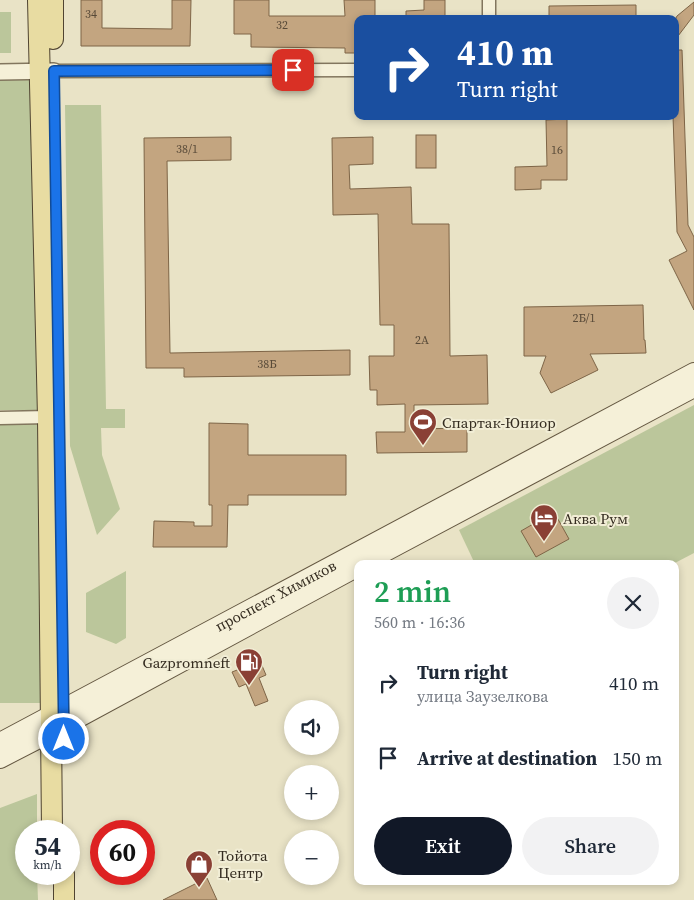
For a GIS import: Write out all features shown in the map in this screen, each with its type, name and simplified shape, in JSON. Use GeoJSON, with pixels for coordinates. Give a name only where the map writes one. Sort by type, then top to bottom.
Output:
{"type":"FeatureCollection","features":[{"type":"Feature","properties":{"kind":"main road"},"geometry":{"type":"LineString","coordinates":[[38,0],[47,72],[57,721],[52,820]]}},
{"type":"Feature","properties":{"kind":"main road"},"geometry":{"type":"LineString","coordinates":[[53,0],[47,72],[48,417],[57,721],[63,820]]}},
{"type":"Feature","properties":{"kind":"main road","name":"проспект Химиков"},"geometry":{"type":"LineString","coordinates":[[57,721],[694,372]]}},
{"type":"Feature","properties":{"kind":"main road"},"geometry":{"type":"LineString","coordinates":[[371,560],[694,388]]}},
{"type":"Feature","properties":{"kind":"main road","name":"проспект Химиков"},"geometry":{"type":"LineString","coordinates":[[0,742],[17,733],[57,721],[354,569]]}},
{"type":"Feature","properties":{"kind":"main road"},"geometry":{"type":"LineString","coordinates":[[0,759],[57,721]]}},
{"type":"Feature","properties":{"kind":"main road"},"geometry":{"type":"LineString","coordinates":[[51,885],[51,900]]}},
{"type":"Feature","properties":{"kind":"main road"},"geometry":{"type":"LineString","coordinates":[[64,885],[64,900]]}},
{"type":"Feature","properties":{"kind":"street"},"geometry":{"type":"LineString","coordinates":[[489,0],[489,15]]}},
{"type":"Feature","properties":{"kind":"street"},"geometry":{"type":"LineString","coordinates":[[0,72],[354,70]]}},
{"type":"Feature","properties":{"kind":"street"},"geometry":{"type":"LineString","coordinates":[[0,418],[48,417]]}},
{"type":"Feature","properties":{"kind":"green space"},"geometry":{"type":"Polygon","coordinates":[[[0,12],[11,12],[11,53],[0,53],[0,12]]]}},
{"type":"Feature","properties":{"kind":"green space"},"geometry":{"type":"Polygon","coordinates":[[[0,80],[37,80],[40,410],[0,410],[0,80]]]}},
{"type":"Feature","properties":{"kind":"green space"},"geometry":{"type":"Polygon","coordinates":[[[65,105],[101,105],[106,409],[125,409],[125,428],[101,428],[102,455],[120,509],[97,535],[70,446],[65,105]]]}},
{"type":"Feature","properties":{"kind":"green space"},"geometry":{"type":"Polygon","coordinates":[[[694,405],[694,553],[679,561],[473,560],[459,530],[694,405]]]}},
{"type":"Feature","properties":{"kind":"green space"},"geometry":{"type":"Polygon","coordinates":[[[40,423],[45,703],[0,703],[0,424],[40,423]]]}},
{"type":"Feature","properties":{"kind":"green space"},"geometry":{"type":"Polygon","coordinates":[[[126,571],[126,638],[116,644],[86,632],[86,593],[126,571]]]}},
{"type":"Feature","properties":{"kind":"green space"},"geometry":{"type":"Polygon","coordinates":[[[37,794],[37,820],[15,820],[15,885],[37,885],[38,900],[0,900],[0,808],[37,794]]]}},
{"type":"Feature","properties":{"kind":"building"},"geometry":{"type":"Polygon","coordinates":[[[81,0],[102,0],[102,28],[172,29],[172,0],[191,0],[190,46],[81,46],[81,0]]]}},
{"type":"Feature","properties":{"kind":"building"},"geometry":{"type":"Polygon","coordinates":[[[234,0],[269,0],[269,16],[345,16],[344,0],[375,0],[375,15],[354,15],[354,53],[345,53],[345,48],[251,47],[251,34],[234,34],[234,0]]]}},
{"type":"Feature","properties":{"kind":"building"},"geometry":{"type":"Polygon","coordinates":[[[424,0],[445,0],[445,15],[406,15],[406,11],[424,10],[424,0]]]}},
{"type":"Feature","properties":{"kind":"building"},"geometry":{"type":"Polygon","coordinates":[[[694,2],[694,15],[679,35],[678,15],[694,2]]]}},
{"type":"Feature","properties":{"kind":"building"},"geometry":{"type":"Polygon","coordinates":[[[636,5],[636,15],[549,15],[549,6],[636,5]]]}},
{"type":"Feature","properties":{"kind":"building"},"geometry":{"type":"Polygon","coordinates":[[[679,50],[682,50],[688,225],[694,237],[694,310],[669,260],[687,251],[677,232],[673,120],[679,120],[679,50]]]}},
{"type":"Feature","properties":{"kind":"building"},"geometry":{"type":"Polygon","coordinates":[[[546,120],[567,120],[567,180],[541,180],[541,189],[515,190],[515,167],[547,166],[546,120]]]}},
{"type":"Feature","properties":{"kind":"building"},"geometry":{"type":"Polygon","coordinates":[[[416,135],[436,135],[436,168],[416,168],[416,135]]]}},
{"type":"Feature","properties":{"kind":"building"},"geometry":{"type":"Polygon","coordinates":[[[231,137],[231,160],[167,161],[170,353],[350,350],[350,375],[184,377],[184,368],[146,368],[144,138],[231,137]]]}},
{"type":"Feature","properties":{"kind":"building"},"geometry":{"type":"Polygon","coordinates":[[[373,137],[373,164],[349,165],[350,189],[411,187],[412,224],[449,224],[450,356],[487,355],[488,404],[414,405],[414,429],[467,428],[467,452],[377,453],[376,432],[405,432],[405,404],[377,405],[377,390],[370,390],[369,356],[394,356],[394,325],[380,325],[378,214],[333,215],[332,138],[373,137]]]}},
{"type":"Feature","properties":{"kind":"building"},"geometry":{"type":"Polygon","coordinates":[[[643,305],[646,353],[590,354],[598,370],[551,393],[540,373],[546,356],[524,356],[524,307],[643,305]]]}},
{"type":"Feature","properties":{"kind":"building"},"geometry":{"type":"Polygon","coordinates":[[[209,423],[248,424],[248,455],[346,455],[346,495],[248,495],[248,505],[228,505],[227,547],[153,547],[154,521],[194,522],[194,526],[212,526],[212,505],[209,505],[209,423]]]}},
{"type":"Feature","properties":{"kind":"building"},"geometry":{"type":"Polygon","coordinates":[[[554,512],[569,539],[536,557],[521,531],[554,512]]]}},
{"type":"Feature","properties":{"kind":"building"},"geometry":{"type":"Polygon","coordinates":[[[260,661],[266,675],[259,678],[268,701],[255,706],[246,684],[239,687],[232,672],[260,661]]]}},
{"type":"Feature","properties":{"kind":"building","name":"Тойота Центр"},"geometry":{"type":"Polygon","coordinates":[[[207,878],[217,900],[163,900],[207,878]]]}},
{"type":"Feature","properties":{"kind":"place","name":"Спартак-Юниор"},"geometry":{"type":"Point","coordinates":[423,446]}},
{"type":"Feature","properties":{"kind":"place","name":"Аква Рум"},"geometry":{"type":"Point","coordinates":[544,542]}},
{"type":"Feature","properties":{"kind":"place","name":"Gazpromneft"},"geometry":{"type":"Point","coordinates":[249,686]}},
{"type":"Feature","properties":{"kind":"place","name":"Тойота Центр"},"geometry":{"type":"Point","coordinates":[199,888]}},
{"type":"Feature","properties":{"kind":"route"},"geometry":{"type":"LineString","coordinates":[[64,739],[54,71],[293,70]]}}]}
